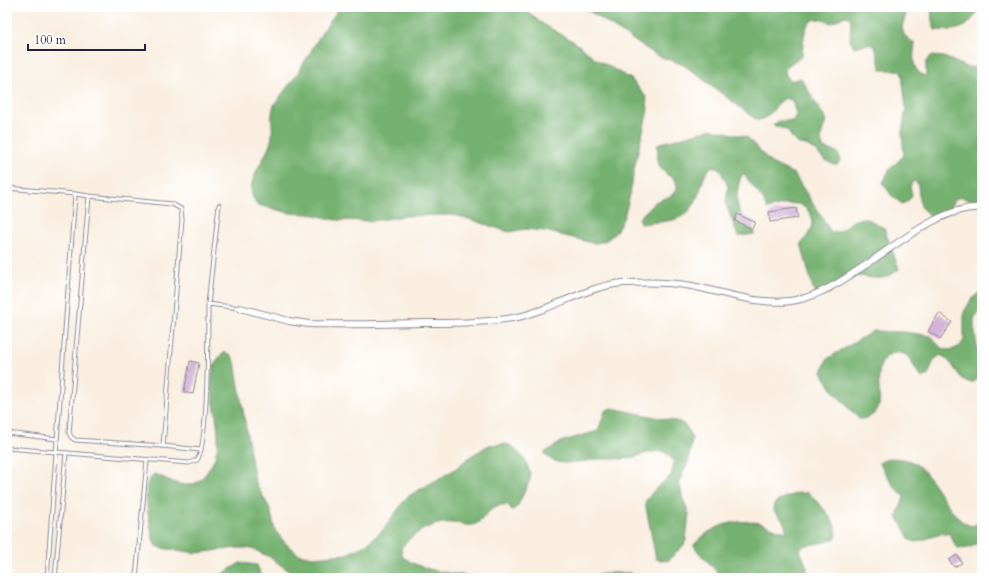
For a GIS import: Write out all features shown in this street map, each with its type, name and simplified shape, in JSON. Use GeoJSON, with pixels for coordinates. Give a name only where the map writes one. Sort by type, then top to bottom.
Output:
{"type":"FeatureCollection","features":[{"type":"Feature","properties":{"kind":"street"},"geometry":{"type":"LineString","coordinates":[[240,308],[289,321],[309,324],[447,323],[502,320],[519,317],[594,290],[624,282],[691,286],[734,296],[786,302],[812,296],[839,282],[924,227],[952,213],[982,208]]}},
{"type":"Feature","properties":{"kind":"lane"},"geometry":{"type":"LineString","coordinates":[[7,188],[172,204],[180,207],[182,212],[163,446]]}},
{"type":"Feature","properties":{"kind":"lane"},"geometry":{"type":"LineString","coordinates":[[47,578],[75,194]]}},
{"type":"Feature","properties":{"kind":"lane"},"geometry":{"type":"LineString","coordinates":[[89,196],[69,433],[75,440],[201,450]]}},
{"type":"Feature","properties":{"kind":"lane"},"geometry":{"type":"LineString","coordinates":[[7,448],[189,463],[197,460],[201,450],[207,372],[208,304],[219,205]]}},
{"type":"Feature","properties":{"kind":"lane"},"geometry":{"type":"LineString","coordinates":[[208,304],[240,308]]}},
{"type":"Feature","properties":{"kind":"lane"},"geometry":{"type":"LineString","coordinates":[[7,433],[57,439]]}},
{"type":"Feature","properties":{"kind":"lane"},"geometry":{"type":"LineString","coordinates":[[54,578],[66,453]]}},
{"type":"Feature","properties":{"kind":"lane"},"geometry":{"type":"LineString","coordinates":[[136,578],[147,460]]}},
{"type":"Feature","properties":{"kind":"green space"},"geometry":{"type":"Polygon","coordinates":[[[340,7],[522,7],[541,23],[573,41],[596,59],[631,79],[646,97],[648,110],[625,213],[620,225],[613,235],[604,241],[593,243],[545,231],[525,229],[509,232],[452,215],[405,216],[371,221],[336,220],[310,214],[290,213],[258,205],[253,197],[251,188],[253,180],[270,144],[274,105],[298,73],[321,34],[340,7]]]}},
{"type":"Feature","properties":{"kind":"green space"},"geometry":{"type":"Polygon","coordinates":[[[583,7],[908,7],[902,27],[904,35],[915,44],[914,63],[915,67],[921,74],[926,76],[926,61],[931,56],[944,57],[966,67],[982,68],[982,206],[962,197],[955,199],[949,210],[944,215],[937,218],[932,218],[924,210],[920,203],[918,185],[914,180],[910,186],[912,195],[908,201],[902,204],[891,195],[883,183],[889,170],[904,155],[902,133],[906,109],[902,73],[897,70],[881,70],[875,46],[869,44],[854,47],[850,41],[851,18],[845,16],[831,23],[822,20],[810,22],[803,40],[802,55],[785,68],[786,75],[790,81],[801,78],[826,120],[821,140],[823,148],[837,152],[841,159],[837,165],[825,160],[807,145],[797,143],[787,130],[773,125],[779,121],[793,121],[796,114],[792,100],[785,98],[766,117],[757,120],[684,65],[656,55],[583,7]]]}},
{"type":"Feature","properties":{"kind":"green space"},"geometry":{"type":"Polygon","coordinates":[[[931,7],[979,7],[967,25],[962,28],[935,30],[932,21],[931,7]]]}},
{"type":"Feature","properties":{"kind":"green space"},"geometry":{"type":"Polygon","coordinates":[[[712,129],[747,137],[771,163],[794,174],[831,232],[839,232],[853,221],[862,218],[870,220],[884,228],[899,269],[886,277],[881,278],[857,276],[848,277],[839,283],[830,293],[822,296],[815,296],[801,243],[810,232],[813,224],[813,220],[808,211],[801,205],[797,204],[767,209],[764,201],[743,173],[737,194],[738,206],[742,216],[751,226],[755,234],[738,236],[726,204],[728,186],[720,170],[712,166],[705,176],[694,203],[689,211],[683,216],[668,221],[640,224],[639,218],[655,202],[671,196],[677,189],[676,181],[662,170],[658,162],[658,144],[712,129]]]}},
{"type":"Feature","properties":{"kind":"green space"},"geometry":{"type":"Polygon","coordinates":[[[982,290],[982,310],[975,316],[974,320],[979,358],[978,376],[975,381],[965,381],[949,361],[940,355],[934,360],[928,375],[922,378],[906,355],[894,353],[886,357],[882,363],[879,371],[879,405],[877,410],[867,418],[859,419],[833,391],[822,372],[827,359],[873,331],[904,332],[931,336],[940,347],[947,350],[960,346],[964,340],[964,312],[971,300],[982,290]]]}},
{"type":"Feature","properties":{"kind":"green space"},"geometry":{"type":"Polygon","coordinates":[[[225,352],[231,355],[235,362],[255,482],[270,509],[275,530],[285,543],[298,554],[313,557],[347,554],[367,544],[384,529],[407,497],[454,470],[471,456],[489,445],[505,444],[512,446],[523,457],[530,472],[530,480],[517,507],[512,510],[508,505],[497,506],[490,510],[481,520],[472,525],[446,523],[431,526],[411,537],[401,548],[402,556],[410,562],[420,566],[440,572],[481,578],[337,578],[333,576],[299,578],[268,556],[250,548],[236,548],[197,553],[161,548],[155,545],[147,506],[147,483],[154,474],[175,483],[191,485],[199,481],[207,472],[215,457],[218,440],[212,391],[212,376],[215,363],[225,352]]]}},
{"type":"Feature","properties":{"kind":"green space"},"geometry":{"type":"Polygon","coordinates":[[[611,408],[680,422],[686,426],[692,439],[688,463],[679,482],[683,499],[689,514],[686,540],[683,546],[668,561],[656,559],[645,502],[655,489],[671,476],[674,463],[668,455],[663,452],[655,452],[627,459],[595,459],[563,463],[556,462],[544,453],[563,441],[598,431],[605,411],[611,408]]]}},
{"type":"Feature","properties":{"kind":"green space"},"geometry":{"type":"Polygon","coordinates":[[[893,458],[904,459],[914,463],[922,469],[950,508],[964,523],[972,526],[982,521],[982,540],[963,549],[956,547],[950,534],[944,533],[916,542],[910,540],[897,516],[904,497],[895,488],[879,463],[893,458]]]}},
{"type":"Feature","properties":{"kind":"green space"},"geometry":{"type":"Polygon","coordinates":[[[798,493],[808,493],[817,502],[831,519],[836,532],[836,538],[826,542],[803,546],[800,550],[807,568],[805,578],[720,578],[694,545],[708,532],[726,524],[735,522],[754,522],[787,532],[784,522],[773,510],[774,504],[783,498],[798,493]]]}},
{"type":"Feature","properties":{"kind":"green space"},"geometry":{"type":"Polygon","coordinates":[[[240,563],[257,565],[262,578],[216,578],[240,563]]]}},
{"type":"Feature","properties":{"kind":"green space"},"geometry":{"type":"Polygon","coordinates":[[[610,573],[630,573],[639,578],[581,578],[610,573]]]}},
{"type":"Feature","properties":{"kind":"building"},"geometry":{"type":"Polygon","coordinates":[[[796,208],[798,218],[770,222],[769,212],[796,208]]]}},
{"type":"Feature","properties":{"kind":"building"},"geometry":{"type":"Polygon","coordinates":[[[737,214],[755,222],[752,229],[735,221],[737,214]]]}},
{"type":"Feature","properties":{"kind":"building"},"geometry":{"type":"Polygon","coordinates":[[[939,313],[952,322],[940,339],[928,331],[939,313]]]}},
{"type":"Feature","properties":{"kind":"building"},"geometry":{"type":"Polygon","coordinates":[[[190,361],[199,363],[193,394],[184,392],[190,361]]]}},
{"type":"Feature","properties":{"kind":"building"},"geometry":{"type":"Polygon","coordinates":[[[957,555],[962,563],[954,567],[949,560],[957,555]]]}}]}
